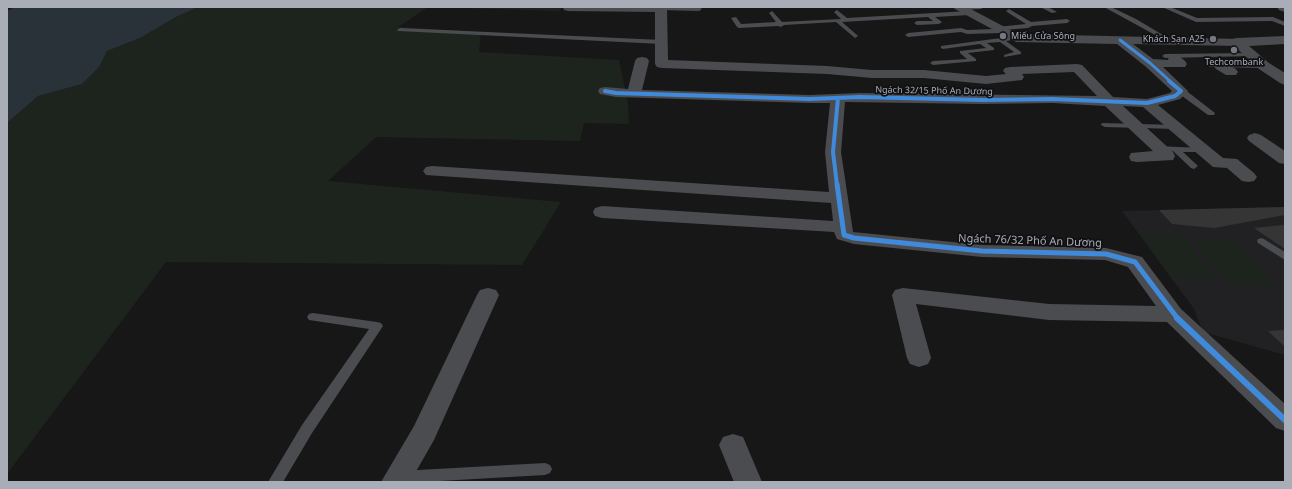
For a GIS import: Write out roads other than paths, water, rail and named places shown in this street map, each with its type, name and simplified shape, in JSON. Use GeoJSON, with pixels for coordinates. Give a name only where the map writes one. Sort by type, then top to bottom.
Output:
{"type":"FeatureCollection","features":[{"type":"Feature","properties":{"kind":"street"},"geometry":{"type":"LineString","coordinates":[[568,8],[661,8],[662,64],[827,70],[872,74],[924,74],[986,80],[1009,68],[1059,56],[1051,38]]}},
{"type":"Feature","properties":{"kind":"street"},"geometry":{"type":"LineString","coordinates":[[964,10],[1000,33],[1019,38],[1041,49]]}},
{"type":"Feature","properties":{"kind":"street"},"geometry":{"type":"LineString","coordinates":[[1019,38],[1237,42],[1283,40]]}},
{"type":"Feature","properties":{"kind":"street"},"geometry":{"type":"LineString","coordinates":[[1120,40],[1150,63],[1181,91]]}},
{"type":"Feature","properties":{"kind":"street"},"geometry":{"type":"LineString","coordinates":[[1237,42],[1264,66],[1285,80]]}},
{"type":"Feature","properties":{"kind":"street"},"geometry":{"type":"LineString","coordinates":[[1150,63],[1180,64],[1169,58]]}},
{"type":"Feature","properties":{"kind":"street"},"geometry":{"type":"LineString","coordinates":[[634,93],[642,61]]}},
{"type":"Feature","properties":{"kind":"street"},"geometry":{"type":"LineString","coordinates":[[986,68],[1077,68],[1109,101],[1167,156],[1137,157]]}},
{"type":"Feature","properties":{"kind":"street"},"geometry":{"type":"LineString","coordinates":[[1009,68],[1042,99]]}},
{"type":"Feature","properties":{"kind":"street"},"geometry":{"type":"LineString","coordinates":[[898,74],[907,98]]}},
{"type":"Feature","properties":{"kind":"street","name":"Ngách 32/15 Phố An Dương"},"geometry":{"type":"LineString","coordinates":[[605,91],[810,99],[1042,99],[1147,103],[1175,96],[1181,91]]}},
{"type":"Feature","properties":{"kind":"street"},"geometry":{"type":"LineString","coordinates":[[602,212],[843,227],[833,152],[838,98]]}},
{"type":"Feature","properties":{"kind":"street"},"geometry":{"type":"LineString","coordinates":[[1147,103],[1219,163],[1230,163],[1248,177]]}},
{"type":"Feature","properties":{"kind":"street"},"geometry":{"type":"LineString","coordinates":[[1255,138],[1283,157]]}},
{"type":"Feature","properties":{"kind":"street"},"geometry":{"type":"LineString","coordinates":[[432,171],[839,198]]}},
{"type":"Feature","properties":{"kind":"street","name":"Ngách 76/32 Phố An Dương"},"geometry":{"type":"LineString","coordinates":[[843,227],[844,235],[854,238],[982,251],[1106,254],[1135,262],[1173,314],[1285,420]]}},
{"type":"Feature","properties":{"kind":"street"},"geometry":{"type":"LineString","coordinates":[[396,479],[424,432],[488,295]]}},
{"type":"Feature","properties":{"kind":"street"},"geometry":{"type":"LineString","coordinates":[[919,358],[903,296],[1049,312],[1173,314]]}},
{"type":"Feature","properties":{"kind":"street"},"geometry":{"type":"LineString","coordinates":[[733,446],[748,482]]}},
{"type":"Feature","properties":{"kind":"lane"},"geometry":{"type":"LineString","coordinates":[[734,18],[739,26],[781,25],[944,15],[981,7]]}},
{"type":"Feature","properties":{"kind":"lane"},"geometry":{"type":"LineString","coordinates":[[1043,7],[1054,12]]}},
{"type":"Feature","properties":{"kind":"lane"},"geometry":{"type":"LineString","coordinates":[[1107,7],[1134,20],[1170,41]]}},
{"type":"Feature","properties":{"kind":"lane"},"geometry":{"type":"LineString","coordinates":[[1165,7],[1196,20],[1273,19],[1285,24]]}},
{"type":"Feature","properties":{"kind":"lane"},"geometry":{"type":"LineString","coordinates":[[661,8],[699,9]]}},
{"type":"Feature","properties":{"kind":"lane"},"geometry":{"type":"LineString","coordinates":[[837,12],[847,21]]}},
{"type":"Feature","properties":{"kind":"lane"},"geometry":{"type":"LineString","coordinates":[[1009,12],[1030,24]]}},
{"type":"Feature","properties":{"kind":"lane"},"geometry":{"type":"LineString","coordinates":[[772,13],[781,25]]}},
{"type":"Feature","properties":{"kind":"lane"},"geometry":{"type":"LineString","coordinates":[[803,13],[812,23]]}},
{"type":"Feature","properties":{"kind":"lane"},"geometry":{"type":"LineString","coordinates":[[917,24],[939,22],[929,15]]}},
{"type":"Feature","properties":{"kind":"lane"},"geometry":{"type":"LineString","coordinates":[[838,21],[855,36]]}},
{"type":"Feature","properties":{"kind":"lane"},"geometry":{"type":"LineString","coordinates":[[943,48],[981,42],[1000,33],[1028,26],[1030,24],[1067,21]]}},
{"type":"Feature","properties":{"kind":"lane"},"geometry":{"type":"LineString","coordinates":[[400,30],[662,42]]}},
{"type":"Feature","properties":{"kind":"lane"},"geometry":{"type":"LineString","coordinates":[[908,36],[961,30],[967,32],[1000,33],[1020,54],[1009,68]]}},
{"type":"Feature","properties":{"kind":"lane"},"geometry":{"type":"LineString","coordinates":[[933,64],[974,60],[962,52],[992,49],[981,42]]}},
{"type":"Feature","properties":{"kind":"lane"},"geometry":{"type":"LineString","coordinates":[[1169,58],[1251,55]]}},
{"type":"Feature","properties":{"kind":"lane"},"geometry":{"type":"LineString","coordinates":[[1221,68],[1264,66]]}},
{"type":"Feature","properties":{"kind":"lane"},"geometry":{"type":"LineString","coordinates":[[1181,91],[1211,113]]}},
{"type":"Feature","properties":{"kind":"lane"},"geometry":{"type":"LineString","coordinates":[[1105,126],[1176,127]]}},
{"type":"Feature","properties":{"kind":"lane"},"geometry":{"type":"LineString","coordinates":[[1158,148],[1203,150]]}},
{"type":"Feature","properties":{"kind":"lane"},"geometry":{"type":"LineString","coordinates":[[1174,148],[1194,166]]}},
{"type":"Feature","properties":{"kind":"lane"},"geometry":{"type":"LineString","coordinates":[[1262,241],[1285,257]]}},
{"type":"Feature","properties":{"kind":"lane"},"geometry":{"type":"LineString","coordinates":[[275,482],[307,429],[377,326],[313,317]]}},
{"type":"Feature","properties":{"kind":"lane"},"geometry":{"type":"LineString","coordinates":[[396,479],[545,469]]}},
{"type":"Feature","properties":{"kind":"place","name":"Miếu Cửa Sông"},"geometry":{"type":"Point","coordinates":[1003,36]}},
{"type":"Feature","properties":{"kind":"place","name":"Khách Sạn A25"},"geometry":{"type":"Point","coordinates":[1213,39]}},
{"type":"Feature","properties":{"kind":"place","name":"Techcombank"},"geometry":{"type":"Point","coordinates":[1234,50]}}]}
